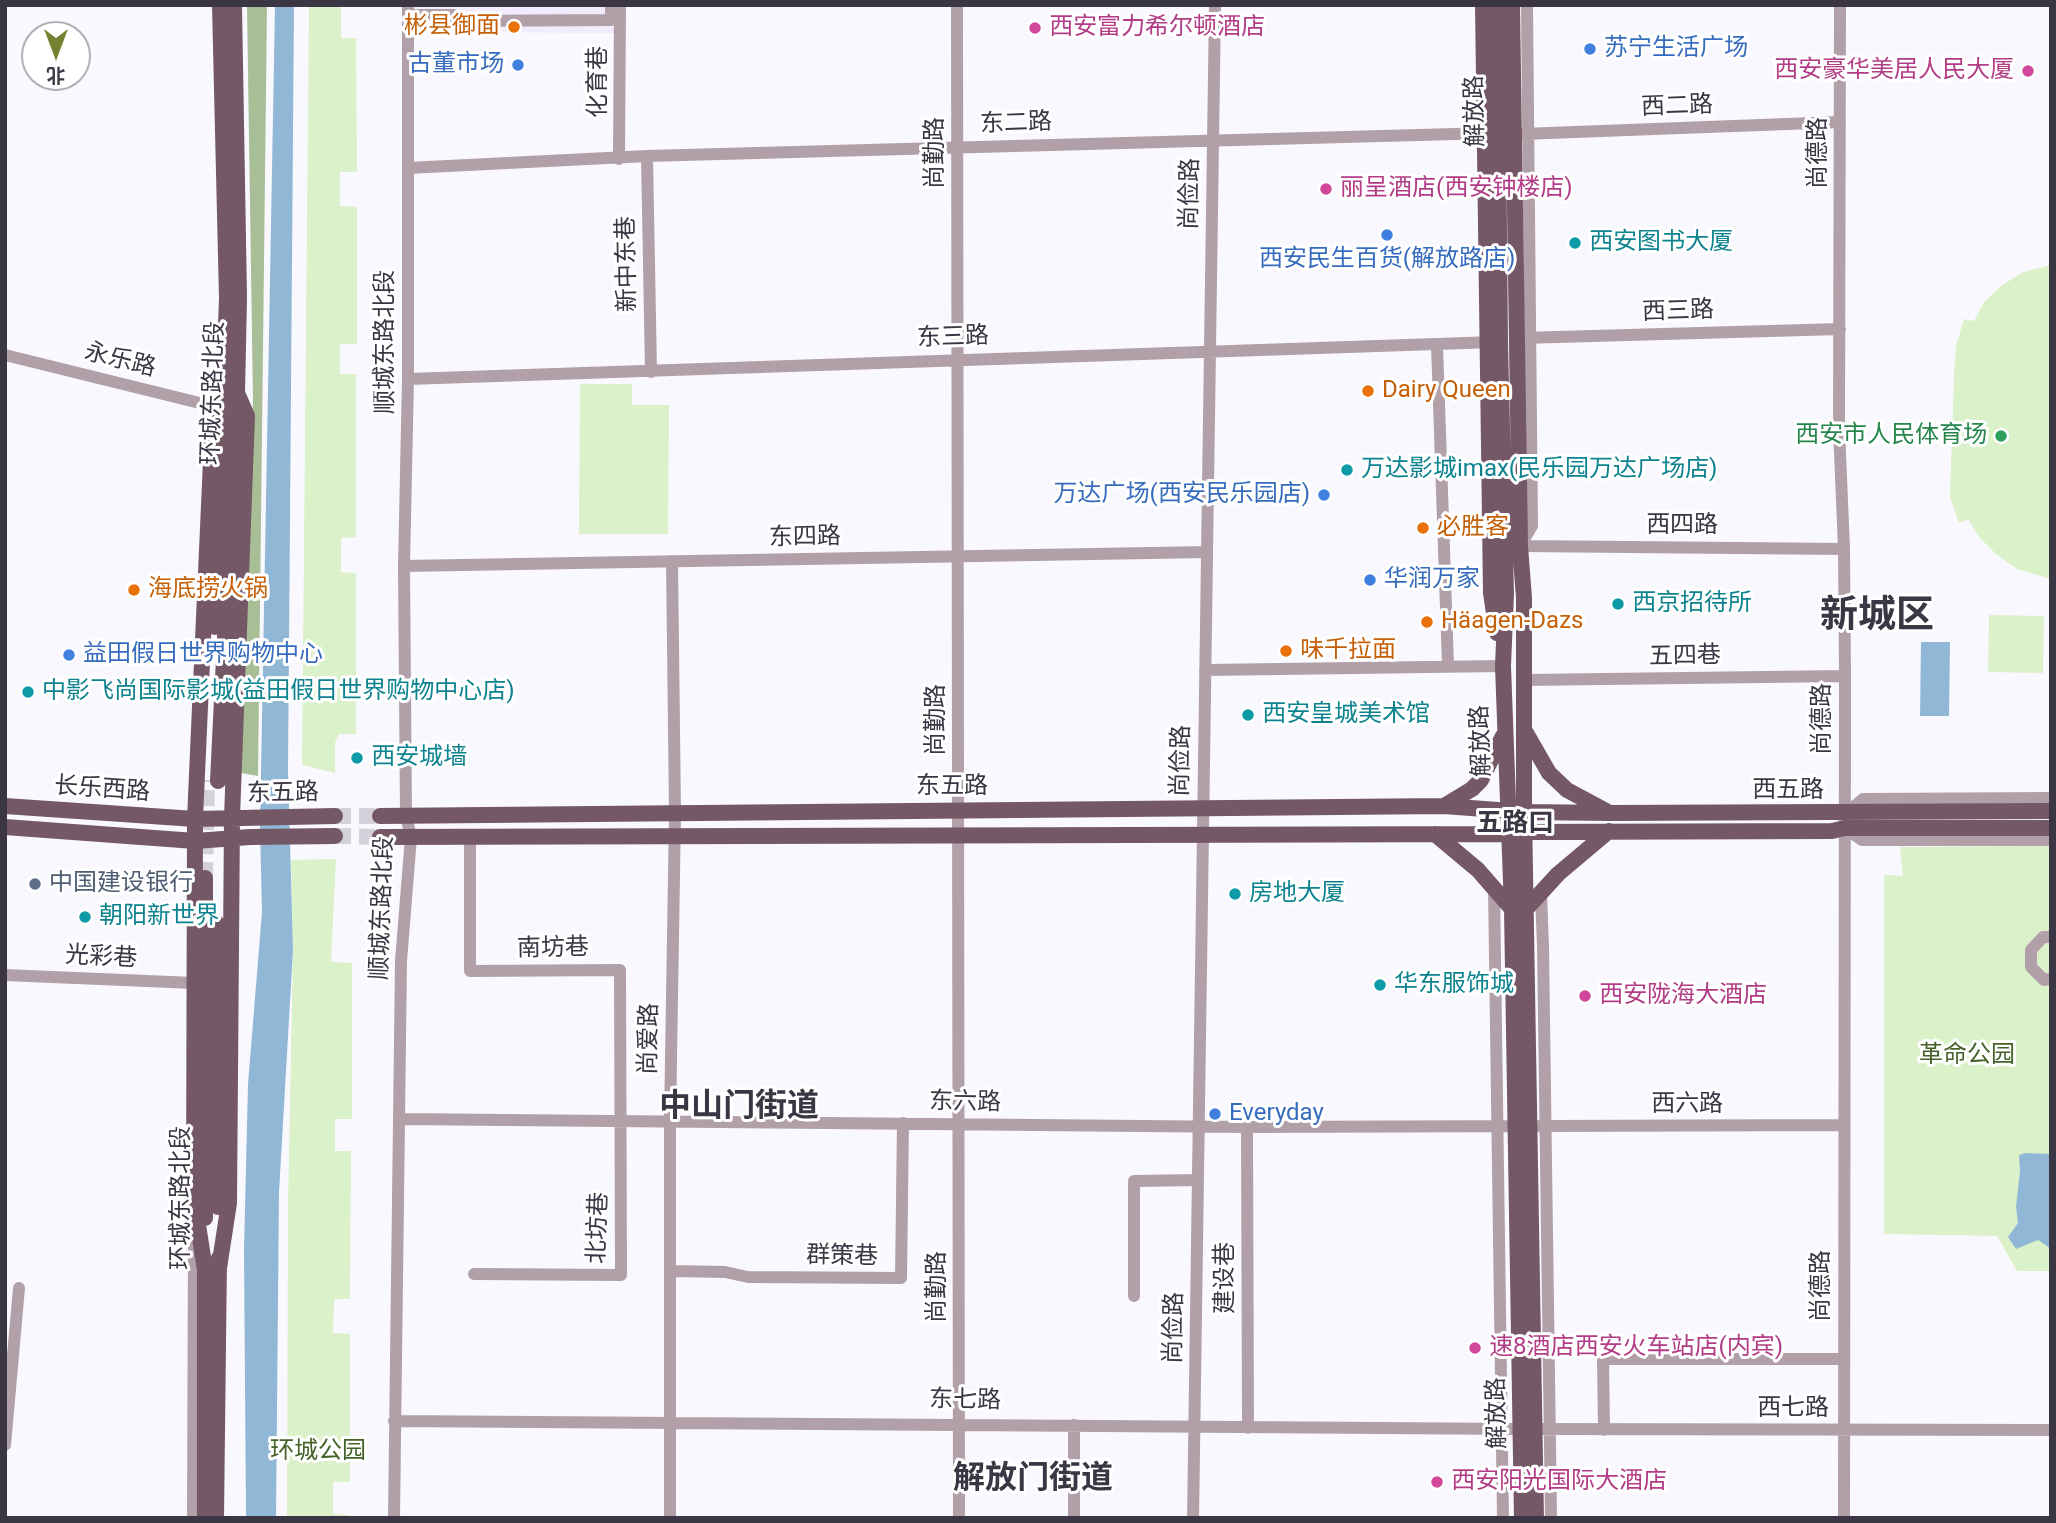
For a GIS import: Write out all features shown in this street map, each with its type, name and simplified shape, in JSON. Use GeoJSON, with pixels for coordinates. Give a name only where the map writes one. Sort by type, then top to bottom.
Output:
{"type":"FeatureCollection","features":[{"type":"Feature","properties":{"kind":"main road","name":"环城东路北段"},"geometry":{"type":"LineString","coordinates":[[220,5],[227,298],[212,780],[237,393],[239,298],[234,5]]}},
{"type":"Feature","properties":{"kind":"main road"},"geometry":{"type":"LineString","coordinates":[[1483,5],[1507,133]]}},
{"type":"Feature","properties":{"kind":"main road","name":"解放路"},"geometry":{"type":"LineString","coordinates":[[1497,5],[1523,338],[1520,546],[1524,598],[1525,832],[1519,909]]}},
{"type":"Feature","properties":{"kind":"main road","name":"解放路"},"geometry":{"type":"LineString","coordinates":[[1512,5],[1494,342],[1504,512],[1506,594],[1503,666],[1508,834],[1519,909],[1530,1127],[1536,1518]]}},
{"type":"Feature","properties":{"kind":"main road"},"geometry":{"type":"LineString","coordinates":[[1494,342],[1491,593],[1503,666]]}},
{"type":"Feature","properties":{"kind":"main road"},"geometry":{"type":"LineString","coordinates":[[212,1269],[229,1203],[232,817],[247,416],[237,393]]}},
{"type":"Feature","properties":{"kind":"main road"},"geometry":{"type":"LineString","coordinates":[[212,1269],[194,1199],[195,819],[212,438],[224,409]]}},
{"type":"Feature","properties":{"kind":"main road"},"geometry":{"type":"LineString","coordinates":[[1490,529],[1504,512]]}},
{"type":"Feature","properties":{"kind":"main road"},"geometry":{"type":"LineString","coordinates":[[1525,730],[1549,773],[1567,790],[1610,813]]}},
{"type":"Feature","properties":{"kind":"main road"},"geometry":{"type":"LineString","coordinates":[[1444,806],[1472,789],[1480,780],[1504,734]]}},
{"type":"Feature","properties":{"kind":"main road","name":"长乐西路"},"geometry":{"type":"LineString","coordinates":[[5,806],[195,819],[232,817]]}},
{"type":"Feature","properties":{"kind":"main road","name":"东五路"},"geometry":{"type":"LineString","coordinates":[[380,816],[1444,806],[1524,812]]}},
{"type":"Feature","properties":{"kind":"main road","name":"西五路"},"geometry":{"type":"LineString","coordinates":[[1525,832],[1832,831],[1845,821],[2051,811]]}},
{"type":"Feature","properties":{"kind":"main road","name":"西五路"},"geometry":{"type":"LineString","coordinates":[[1524,812],[2051,828]]}},
{"type":"Feature","properties":{"kind":"main road","name":"东五路"},"geometry":{"type":"LineString","coordinates":[[232,817],[335,816]]}},
{"type":"Feature","properties":{"kind":"main road","name":"长乐西路"},"geometry":{"type":"LineString","coordinates":[[5,827],[195,841],[233,838]]}},
{"type":"Feature","properties":{"kind":"main road"},"geometry":{"type":"LineString","coordinates":[[1435,834],[1519,909],[1541,894],[1558,874],[1609,831]]}},
{"type":"Feature","properties":{"kind":"main road","name":"东五路"},"geometry":{"type":"LineString","coordinates":[[380,837],[1525,832]]}},
{"type":"Feature","properties":{"kind":"main road","name":"东五路"},"geometry":{"type":"LineString","coordinates":[[233,838],[335,836]]}},
{"type":"Feature","properties":{"kind":"main road","name":"环城东路北段"},"geometry":{"type":"LineString","coordinates":[[211,878],[216,1518]]}},
{"type":"Feature","properties":{"kind":"main road","name":"环城东路北段"},"geometry":{"type":"LineString","coordinates":[[205,1518],[212,1269]]}},
{"type":"Feature","properties":{"kind":"main road","name":"解放路"},"geometry":{"type":"LineString","coordinates":[[1522,1518],[1536,1429]]}},
{"type":"Feature","properties":{"kind":"street"},"geometry":{"type":"LineString","coordinates":[[408,10],[454,15],[454,21],[611,20],[611,5]]}},
{"type":"Feature","properties":{"kind":"street","name":"化育巷"},"geometry":{"type":"LineString","coordinates":[[619,159],[620,5]]}},
{"type":"Feature","properties":{"kind":"street","name":"尚勤路"},"geometry":{"type":"LineString","coordinates":[[957,5],[960,1518]]}},
{"type":"Feature","properties":{"kind":"street","name":"尚俭路"},"geometry":{"type":"LineString","coordinates":[[1194,1518],[1215,5]]}},
{"type":"Feature","properties":{"kind":"street"},"geometry":{"type":"LineString","coordinates":[[1507,133],[1527,5]]}},
{"type":"Feature","properties":{"kind":"street","name":"尚德路"},"geometry":{"type":"LineString","coordinates":[[1840,5],[1839,429],[1845,676],[1844,1518]]}},
{"type":"Feature","properties":{"kind":"street","name":"顺城东路北段"},"geometry":{"type":"LineString","coordinates":[[394,1518],[401,961],[411,837],[406,816],[404,566],[408,379],[408,10]]}},
{"type":"Feature","properties":{"kind":"street","name":"西二路"},"geometry":{"type":"LineString","coordinates":[[1507,133],[1840,122]]}},
{"type":"Feature","properties":{"kind":"street","name":"东二路"},"geometry":{"type":"LineString","coordinates":[[408,168],[647,156],[1507,133]]}},
{"type":"Feature","properties":{"kind":"street","name":"新中东巷"},"geometry":{"type":"LineString","coordinates":[[647,156],[651,372]]}},
{"type":"Feature","properties":{"kind":"street","name":"西三路"},"geometry":{"type":"LineString","coordinates":[[1523,338],[1840,329]]}},
{"type":"Feature","properties":{"kind":"street","name":"东三路"},"geometry":{"type":"LineString","coordinates":[[408,379],[1494,342]]}},
{"type":"Feature","properties":{"kind":"street"},"geometry":{"type":"LineString","coordinates":[[1437,345],[1448,666]]}},
{"type":"Feature","properties":{"kind":"street","name":"永乐路"},"geometry":{"type":"LineString","coordinates":[[5,355],[224,409]]}},
{"type":"Feature","properties":{"kind":"street","name":"西四路"},"geometry":{"type":"LineString","coordinates":[[1520,546],[1844,549]]}},
{"type":"Feature","properties":{"kind":"street","name":"东四路"},"geometry":{"type":"LineString","coordinates":[[404,566],[1207,552]]}},
{"type":"Feature","properties":{"kind":"street","name":"尚爱路"},"geometry":{"type":"LineString","coordinates":[[670,1518],[670,1121],[675,813],[672,561]]}},
{"type":"Feature","properties":{"kind":"street"},"geometry":{"type":"LineString","coordinates":[[1205,670],[1503,666]]}},
{"type":"Feature","properties":{"kind":"street","name":"五四巷"},"geometry":{"type":"LineString","coordinates":[[1525,680],[1845,676]]}},
{"type":"Feature","properties":{"kind":"street"},"geometry":{"type":"LineString","coordinates":[[2051,798],[1863,799],[1845,821],[1862,841],[2051,841]]}},
{"type":"Feature","properties":{"kind":"street","name":"南坊巷"},"geometry":{"type":"LineString","coordinates":[[470,837],[470,971],[620,970],[622,1120]]}},
{"type":"Feature","properties":{"kind":"street"},"geometry":{"type":"LineString","coordinates":[[1494,888],[1503,1518]]}},
{"type":"Feature","properties":{"kind":"street"},"geometry":{"type":"LineString","coordinates":[[1530,1127],[1541,894]]}},
{"type":"Feature","properties":{"kind":"street"},"geometry":{"type":"LineString","coordinates":[[2051,937],[2043,937],[2031,950],[2031,967],[2044,980],[2051,979]]}},
{"type":"Feature","properties":{"kind":"street","name":"光彩巷"},"geometry":{"type":"LineString","coordinates":[[5,975],[194,984]]}},
{"type":"Feature","properties":{"kind":"street","name":"东六路"},"geometry":{"type":"LineString","coordinates":[[400,1119],[1530,1127]]}},
{"type":"Feature","properties":{"kind":"street","name":"北坊巷"},"geometry":{"type":"LineString","coordinates":[[474,1274],[621,1275],[622,1120]]}},
{"type":"Feature","properties":{"kind":"street","name":"群策巷"},"geometry":{"type":"LineString","coordinates":[[670,1270],[725,1272],[748,1277],[901,1278],[903,1123]]}},
{"type":"Feature","properties":{"kind":"street","name":"西六路"},"geometry":{"type":"LineString","coordinates":[[1530,1127],[1844,1125]]}},
{"type":"Feature","properties":{"kind":"street","name":"建设巷"},"geometry":{"type":"LineString","coordinates":[[1247,1127],[1248,1428]]}},
{"type":"Feature","properties":{"kind":"street"},"geometry":{"type":"LineString","coordinates":[[1134,1296],[1134,1181],[1198,1180]]}},
{"type":"Feature","properties":{"kind":"street"},"geometry":{"type":"LineString","coordinates":[[193,1518],[194,1199]]}},
{"type":"Feature","properties":{"kind":"street"},"geometry":{"type":"LineString","coordinates":[[5,1445],[19,1288]]}},
{"type":"Feature","properties":{"kind":"street"},"geometry":{"type":"LineString","coordinates":[[1604,1430],[1602,1359],[1843,1359]]}},
{"type":"Feature","properties":{"kind":"street","name":"东七路"},"geometry":{"type":"LineString","coordinates":[[394,1420],[1536,1429]]}},
{"type":"Feature","properties":{"kind":"street"},"geometry":{"type":"LineString","coordinates":[[1074,1425],[1074,1518]]}},
{"type":"Feature","properties":{"kind":"street"},"geometry":{"type":"LineString","coordinates":[[1536,1429],[1551,1518]]}},
{"type":"Feature","properties":{"kind":"street","name":"西七路"},"geometry":{"type":"LineString","coordinates":[[1536,1429],[2051,1430]]}},
{"type":"Feature","properties":{"kind":"shaded area"},"geometry":{"type":"Polygon","coordinates":[[[413,5],[616,5],[616,33],[413,32],[413,5]]]}},
{"type":"Feature","properties":{"kind":"green space"},"geometry":{"type":"Polygon","coordinates":[[[247,5],[267,5],[258,776],[241,773],[246,527],[253,402],[247,5]]]}},
{"type":"Feature","properties":{"kind":"green space"},"geometry":{"type":"Polygon","coordinates":[[[309,5],[341,5],[341,38],[356,38],[357,172],[340,172],[340,206],[357,207],[357,344],[340,344],[340,374],[356,374],[356,537],[341,538],[341,572],[356,573],[356,734],[339,734],[335,743],[335,773],[302,765],[309,5]]]}},
{"type":"Feature","properties":{"kind":"green space","name":"西安市人民体育场"},"geometry":{"type":"Polygon","coordinates":[[[2051,265],[2051,579],[2017,569],[1996,554],[1979,537],[1968,519],[1959,523],[1950,497],[1956,346],[1964,319],[1974,321],[1984,302],[2001,286],[2023,272],[2051,265]]]}},
{"type":"Feature","properties":{"kind":"green space"},"geometry":{"type":"Polygon","coordinates":[[[580,384],[632,384],[632,405],[669,405],[668,534],[579,534],[580,384]]]}},
{"type":"Feature","properties":{"kind":"green space"},"geometry":{"type":"Polygon","coordinates":[[[1989,615],[2044,616],[2043,673],[1988,672],[1989,615]]]}},
{"type":"Feature","properties":{"kind":"green space","name":"革命公园"},"geometry":{"type":"Polygon","coordinates":[[[2051,846],[2051,1271],[2017,1271],[1997,1236],[1884,1234],[1884,875],[1903,876],[1900,847],[2051,846]]]}},
{"type":"Feature","properties":{"kind":"green space","name":"环城公园"},"geometry":{"type":"Polygon","coordinates":[[[336,859],[331,962],[352,963],[352,1119],[335,1119],[335,1151],[351,1151],[350,1299],[334,1299],[333,1333],[350,1334],[350,1482],[333,1482],[333,1514],[350,1515],[350,1518],[287,1518],[288,1207],[293,950],[291,860],[336,859]]]}},
{"type":"Feature","properties":{"kind":"water"},"geometry":{"type":"Polygon","coordinates":[[[275,5],[294,5],[288,771],[293,950],[279,1192],[276,1518],[246,1518],[244,1250],[248,1084],[262,912],[260,828],[275,5]]]}},
{"type":"Feature","properties":{"kind":"water"},"geometry":{"type":"Polygon","coordinates":[[[1921,642],[1950,642],[1949,716],[1920,716],[1921,642]]]}},
{"type":"Feature","properties":{"kind":"water"},"geometry":{"type":"Polygon","coordinates":[[[2051,1154],[2051,1249],[2038,1240],[2016,1249],[2008,1237],[2018,1223],[2016,1207],[2019,1155],[2051,1154]]]}},
{"type":"Feature","properties":{"kind":"tunnel"},"geometry":{"type":"LineString","coordinates":[[205,878],[207,780]]}},
{"type":"Feature","properties":{"kind":"tunnel"},"geometry":{"type":"LineString","coordinates":[[335,816],[380,816]]}},
{"type":"Feature","properties":{"kind":"tunnel"},"geometry":{"type":"LineString","coordinates":[[335,836],[380,837]]}},
{"type":"Feature","properties":{"kind":"place","name":"彬县御面"},"geometry":{"type":"Point","coordinates":[514,27]}},
{"type":"Feature","properties":{"kind":"place","name":"西安富力希尔顿酒店"},"geometry":{"type":"Point","coordinates":[1035,28]}},
{"type":"Feature","properties":{"kind":"place","name":"苏宁生活广场"},"geometry":{"type":"Point","coordinates":[1590,49]}},
{"type":"Feature","properties":{"kind":"place","name":"古董市场"},"geometry":{"type":"Point","coordinates":[518,65]}},
{"type":"Feature","properties":{"kind":"place","name":"西安豪华美居人民大厦"},"geometry":{"type":"Point","coordinates":[2028,71]}},
{"type":"Feature","properties":{"kind":"place","name":"丽呈酒店(西安钟楼店)"},"geometry":{"type":"Point","coordinates":[1326,189]}},
{"type":"Feature","properties":{"kind":"place","name":"西安民生百货(解放路店)"},"geometry":{"type":"Point","coordinates":[1387,235]}},
{"type":"Feature","properties":{"kind":"place","name":"西安图书大厦"},"geometry":{"type":"Point","coordinates":[1575,243]}},
{"type":"Feature","properties":{"kind":"place","name":"Dairy Queen"},"geometry":{"type":"Point","coordinates":[1368,391]}},
{"type":"Feature","properties":{"kind":"place","name":"西安市人民体育场"},"geometry":{"type":"Point","coordinates":[2001,436]}},
{"type":"Feature","properties":{"kind":"place","name":"万达影城imax(民乐园万达广场店)"},"geometry":{"type":"Point","coordinates":[1347,470]}},
{"type":"Feature","properties":{"kind":"place","name":"万达广场(西安民乐园店)"},"geometry":{"type":"Point","coordinates":[1324,495]}},
{"type":"Feature","properties":{"kind":"place","name":"必胜客"},"geometry":{"type":"Point","coordinates":[1423,528]}},
{"type":"Feature","properties":{"kind":"place","name":"华润万家"},"geometry":{"type":"Point","coordinates":[1370,580]}},
{"type":"Feature","properties":{"kind":"place","name":"海底捞火锅"},"geometry":{"type":"Point","coordinates":[134,590]}},
{"type":"Feature","properties":{"kind":"place","name":"西京招待所"},"geometry":{"type":"Point","coordinates":[1618,604]}},
{"type":"Feature","properties":{"kind":"place","name":"Häagen-Dazs"},"geometry":{"type":"Point","coordinates":[1427,622]}},
{"type":"Feature","properties":{"kind":"place","name":"味千拉面"},"geometry":{"type":"Point","coordinates":[1286,651]}},
{"type":"Feature","properties":{"kind":"place","name":"益田假日世界购物中心"},"geometry":{"type":"Point","coordinates":[69,655]}},
{"type":"Feature","properties":{"kind":"place","name":"中影飞尚国际影城(益田假日世界购物中心店)"},"geometry":{"type":"Point","coordinates":[28,692]}},
{"type":"Feature","properties":{"kind":"place","name":"西安皇城美术馆"},"geometry":{"type":"Point","coordinates":[1248,715]}},
{"type":"Feature","properties":{"kind":"place","name":"西安城墙"},"geometry":{"type":"Point","coordinates":[357,758]}},
{"type":"Feature","properties":{"kind":"place","name":"中国建设银行"},"geometry":{"type":"Point","coordinates":[35,884]}},
{"type":"Feature","properties":{"kind":"place","name":"房地大厦"},"geometry":{"type":"Point","coordinates":[1235,894]}},
{"type":"Feature","properties":{"kind":"place","name":"朝阳新世界"},"geometry":{"type":"Point","coordinates":[85,917]}},
{"type":"Feature","properties":{"kind":"place","name":"华东服饰城"},"geometry":{"type":"Point","coordinates":[1380,985]}},
{"type":"Feature","properties":{"kind":"place","name":"西安陇海大酒店"},"geometry":{"type":"Point","coordinates":[1585,996]}},
{"type":"Feature","properties":{"kind":"place","name":"Everyday"},"geometry":{"type":"Point","coordinates":[1215,1114]}},
{"type":"Feature","properties":{"kind":"place","name":"速8酒店西安火车站店(内宾)"},"geometry":{"type":"Point","coordinates":[1475,1348]}},
{"type":"Feature","properties":{"kind":"place","name":"西安阳光国际大酒店"},"geometry":{"type":"Point","coordinates":[1437,1482]}},
{"type":"Feature","properties":{"kind":"district","name":"新城区"},"geometry":{"type":"Point","coordinates":[1877,617]}},
{"type":"Feature","properties":{"kind":"district","name":"五路口"},"geometry":{"type":"Point","coordinates":[1515,824]}},
{"type":"Feature","properties":{"kind":"district","name":"中山门街道"},"geometry":{"type":"Point","coordinates":[739,1108]}},
{"type":"Feature","properties":{"kind":"district","name":"解放门街道"},"geometry":{"type":"Point","coordinates":[1033,1480]}}]}
